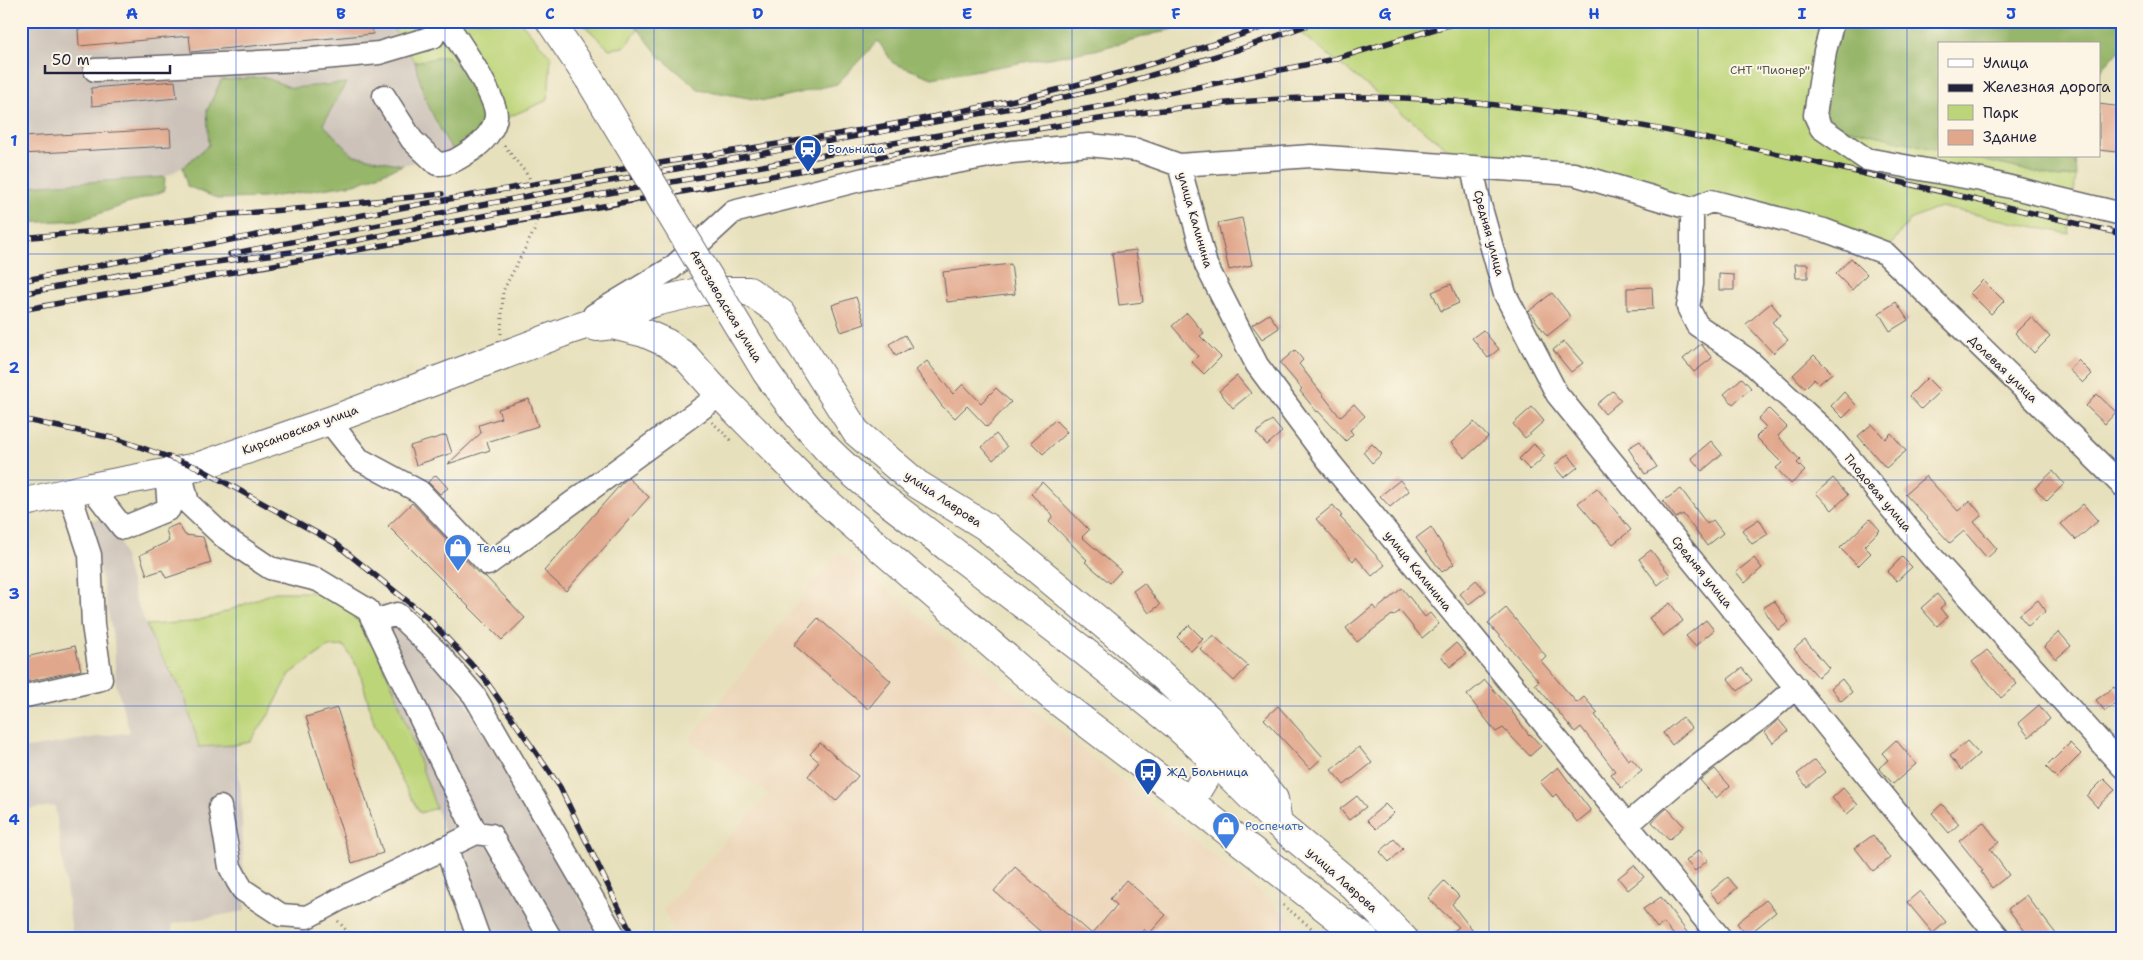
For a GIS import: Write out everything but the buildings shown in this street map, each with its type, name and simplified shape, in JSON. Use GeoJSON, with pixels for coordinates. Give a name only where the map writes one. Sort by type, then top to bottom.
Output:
{"type":"FeatureCollection","features":[{"type":"Feature","properties":{"kind":"main road","name":"Автозаводская улица"},"geometry":{"type":"LineString","coordinates":[[550,21],[589,79],[766,372],[793,410],[828,449],[869,487],[950,548]]}},
{"type":"Feature","properties":{"kind":"main road","name":"улица Лаврова"},"geometry":{"type":"LineString","coordinates":[[570,330],[659,302],[702,291],[749,291],[781,313],[856,432],[917,484],[985,526],[1146,660],[1209,719],[1256,776],[1274,799],[1278,824]]}},
{"type":"Feature","properties":{"kind":"main road"},"geometry":{"type":"LineString","coordinates":[[570,330],[612,325],[659,339],[685,356],[720,395],[821,497],[1051,696],[1365,939]]}},
{"type":"Feature","properties":{"kind":"main road","name":"Кирсановская улица"},"geometry":{"type":"LineString","coordinates":[[21,504],[80,489],[197,467],[329,421],[570,330]]}},
{"type":"Feature","properties":{"kind":"main road","name":"улица Лаврова"},"geometry":{"type":"LineString","coordinates":[[950,548],[1172,722],[1216,761],[1278,824],[1353,886],[1404,939]]}},
{"type":"Feature","properties":{"kind":"main road"},"geometry":{"type":"LineString","coordinates":[[1190,802],[1216,761]]}},
{"type":"Feature","properties":{"kind":"street"},"geometry":{"type":"LineString","coordinates":[[95,70],[301,60],[379,53],[433,37],[439,21]]}},
{"type":"Feature","properties":{"kind":"street"},"geometry":{"type":"LineString","coordinates":[[384,96],[412,140],[437,164],[450,164],[484,142],[496,117],[493,103],[467,54],[445,21]]}},
{"type":"Feature","properties":{"kind":"street"},"geometry":{"type":"LineString","coordinates":[[1833,21],[1825,51],[1815,115],[1821,128],[1866,159],[1981,180],[2122,214]]}},
{"type":"Feature","properties":{"kind":"street"},"geometry":{"type":"LineString","coordinates":[[570,330],[672,268],[733,212],[864,179],[1010,152],[1089,145],[1137,150],[1179,165],[1311,156],[1574,174],[1692,209]]}},
{"type":"Feature","properties":{"kind":"street","name":"улица Калинина"},"geometry":{"type":"LineString","coordinates":[[1179,165],[1206,265],[1257,365],[1331,464],[1720,939]]}},
{"type":"Feature","properties":{"kind":"street","name":"Средняя улица"},"geometry":{"type":"LineString","coordinates":[[1472,168],[1480,205],[1506,294],[1557,394],[2000,939]]}},
{"type":"Feature","properties":{"kind":"street","name":"Долевая улица"},"geometry":{"type":"LineString","coordinates":[[1692,209],[1711,201],[1824,230],[1885,253],[2122,485]]}},
{"type":"Feature","properties":{"kind":"street","name":"Плодовая улица"},"geometry":{"type":"LineString","coordinates":[[1692,209],[1692,284],[1688,307],[1697,325],[1747,359],[1831,436],[1931,556],[2122,766]]}},
{"type":"Feature","properties":{"kind":"street"},"geometry":{"type":"LineString","coordinates":[[329,421],[359,460],[420,492],[488,564],[720,395]]}},
{"type":"Feature","properties":{"kind":"street"},"geometry":{"type":"LineString","coordinates":[[80,489],[123,528],[169,509],[173,471]]}},
{"type":"Feature","properties":{"kind":"street"},"geometry":{"type":"LineString","coordinates":[[173,471],[188,503],[224,537],[270,568],[318,580],[368,610],[476,833]]}},
{"type":"Feature","properties":{"kind":"street"},"geometry":{"type":"LineString","coordinates":[[21,697],[101,679],[93,625],[90,555],[80,489]]}},
{"type":"Feature","properties":{"kind":"street"},"geometry":{"type":"LineString","coordinates":[[374,621],[397,614],[435,649],[474,695],[616,939]]}},
{"type":"Feature","properties":{"kind":"street"},"geometry":{"type":"LineString","coordinates":[[1627,826],[1694,768],[1763,716],[1796,687]]}},
{"type":"Feature","properties":{"kind":"street"},"geometry":{"type":"LineString","coordinates":[[220,807],[230,867],[238,882],[243,890],[280,915],[307,918],[346,896],[476,833],[491,835],[551,939]]}},
{"type":"Feature","properties":{"kind":"street"},"geometry":{"type":"LineString","coordinates":[[446,848],[479,939]]}},
{"type":"Feature","properties":{"kind":"path"},"geometry":{"type":"LineString","coordinates":[[496,117],[503,146],[529,177],[538,217],[534,231],[503,291],[500,332],[506,354]]}},
{"type":"Feature","properties":{"kind":"shaded area"},"geometry":{"type":"Polygon","coordinates":[[[21,21],[388,21],[415,62],[421,90],[436,125],[454,152],[403,165],[353,155],[323,124],[345,83],[292,88],[264,77],[207,111],[209,145],[183,167],[165,177],[28,186],[21,182],[21,21]]]}},
{"type":"Feature","properties":{"kind":"shaded area"},"geometry":{"type":"Polygon","coordinates":[[[2100,104],[2122,107],[2122,189],[2112,187],[2117,153],[2100,150],[2100,104]]]}},
{"type":"Feature","properties":{"kind":"shaded area"},"geometry":{"type":"Polygon","coordinates":[[[103,518],[117,530],[136,601],[154,643],[184,694],[198,747],[234,745],[241,790],[245,911],[172,924],[173,939],[73,939],[55,806],[21,810],[21,749],[130,732],[116,685],[114,642],[90,521],[103,518]]]}},
{"type":"Feature","properties":{"kind":"shaded area"},"geometry":{"type":"Polygon","coordinates":[[[839,551],[1316,939],[678,939],[663,909],[769,794],[689,740],[839,551]]]}},
{"type":"Feature","properties":{"kind":"shaded area"},"geometry":{"type":"Polygon","coordinates":[[[369,604],[385,605],[435,649],[602,939],[487,939],[459,873],[436,808],[394,688],[369,604]]]}},
{"type":"Feature","properties":{"kind":"green space"},"geometry":{"type":"Polygon","coordinates":[[[388,21],[520,21],[551,57],[548,100],[490,125],[447,56],[415,62],[388,21]]]}},
{"type":"Feature","properties":{"kind":"green space"},"geometry":{"type":"Polygon","coordinates":[[[580,21],[632,21],[638,30],[624,47],[609,49],[580,21]]]}},
{"type":"Feature","properties":{"kind":"green space"},"geometry":{"type":"Polygon","coordinates":[[[632,21],[1201,21],[1095,50],[932,78],[893,63],[878,41],[837,84],[765,101],[698,89],[660,57],[632,21]]]}},
{"type":"Feature","properties":{"kind":"green space","name":"СНТ \"Пионер\""},"geometry":{"type":"Polygon","coordinates":[[[1285,21],[1833,21],[1821,128],[1849,129],[1938,150],[1938,158],[1974,158],[2059,178],[2076,176],[2069,234],[1940,207],[1910,220],[1885,253],[1668,201],[1472,168],[1285,21]]]}},
{"type":"Feature","properties":{"kind":"green space"},"geometry":{"type":"Polygon","coordinates":[[[1833,21],[2122,21],[2122,50],[2112,57],[2100,72],[2100,42],[1938,42],[1938,150],[1849,129],[1821,128],[1833,21]]]}},
{"type":"Feature","properties":{"kind":"green space"},"geometry":{"type":"Polygon","coordinates":[[[447,56],[474,79],[490,125],[454,152],[430,109],[415,62],[447,56]]]}},
{"type":"Feature","properties":{"kind":"green space"},"geometry":{"type":"Polygon","coordinates":[[[264,77],[292,88],[346,83],[323,124],[353,155],[403,165],[355,184],[264,198],[219,199],[187,186],[183,167],[209,145],[207,111],[221,80],[264,77]]]}},
{"type":"Feature","properties":{"kind":"green space"},"geometry":{"type":"Polygon","coordinates":[[[1974,158],[2075,158],[2076,176],[2059,178],[1974,158]]]}},
{"type":"Feature","properties":{"kind":"green space"},"geometry":{"type":"Polygon","coordinates":[[[165,177],[164,191],[81,220],[21,223],[21,182],[28,186],[165,177]]]}},
{"type":"Feature","properties":{"kind":"green space"},"geometry":{"type":"Polygon","coordinates":[[[275,592],[309,592],[352,597],[394,689],[436,808],[420,813],[374,723],[359,669],[344,646],[328,647],[290,674],[270,713],[250,742],[199,747],[184,694],[154,643],[146,625],[191,622],[215,616],[275,592]]]}},
{"type":"Feature","properties":{"kind":"railway"},"geometry":{"type":"LineString","coordinates":[[21,281],[450,199],[869,129],[978,108],[1126,71],[1280,21]]}},
{"type":"Feature","properties":{"kind":"railway"},"geometry":{"type":"LineString","coordinates":[[230,254],[533,195],[1034,104],[1118,85],[1240,49],[1319,21]]}},
{"type":"Feature","properties":{"kind":"railway"},"geometry":{"type":"LineString","coordinates":[[118,275],[306,250],[535,206],[1115,104],[1334,59],[1462,21]]}},
{"type":"Feature","properties":{"kind":"railway"},"geometry":{"type":"LineString","coordinates":[[21,310],[1103,118],[1233,102],[1298,98],[1364,97],[1428,99],[1491,104],[1615,121],[1738,145],[2122,234]]}},
{"type":"Feature","properties":{"kind":"railway"},"geometry":{"type":"LineString","coordinates":[[21,238],[130,228],[221,215],[442,194]]}},
{"type":"Feature","properties":{"kind":"railway"},"geometry":{"type":"LineString","coordinates":[[21,294],[124,274]]}},
{"type":"Feature","properties":{"kind":"railway"},"geometry":{"type":"LineString","coordinates":[[21,419],[117,439],[197,467],[335,543],[428,618],[484,678],[560,787],[634,939]]}},
{"type":"Feature","properties":{"kind":"place","name":"Больница"},"geometry":{"type":"Point","coordinates":[808,173]}},
{"type":"Feature","properties":{"kind":"place","name":"Телец"},"geometry":{"type":"Point","coordinates":[458,572]}},
{"type":"Feature","properties":{"kind":"place","name":"ЖД Больница"},"geometry":{"type":"Point","coordinates":[1148,796]}},
{"type":"Feature","properties":{"kind":"place","name":"Роспечать"},"geometry":{"type":"Point","coordinates":[1226,850]}}]}
